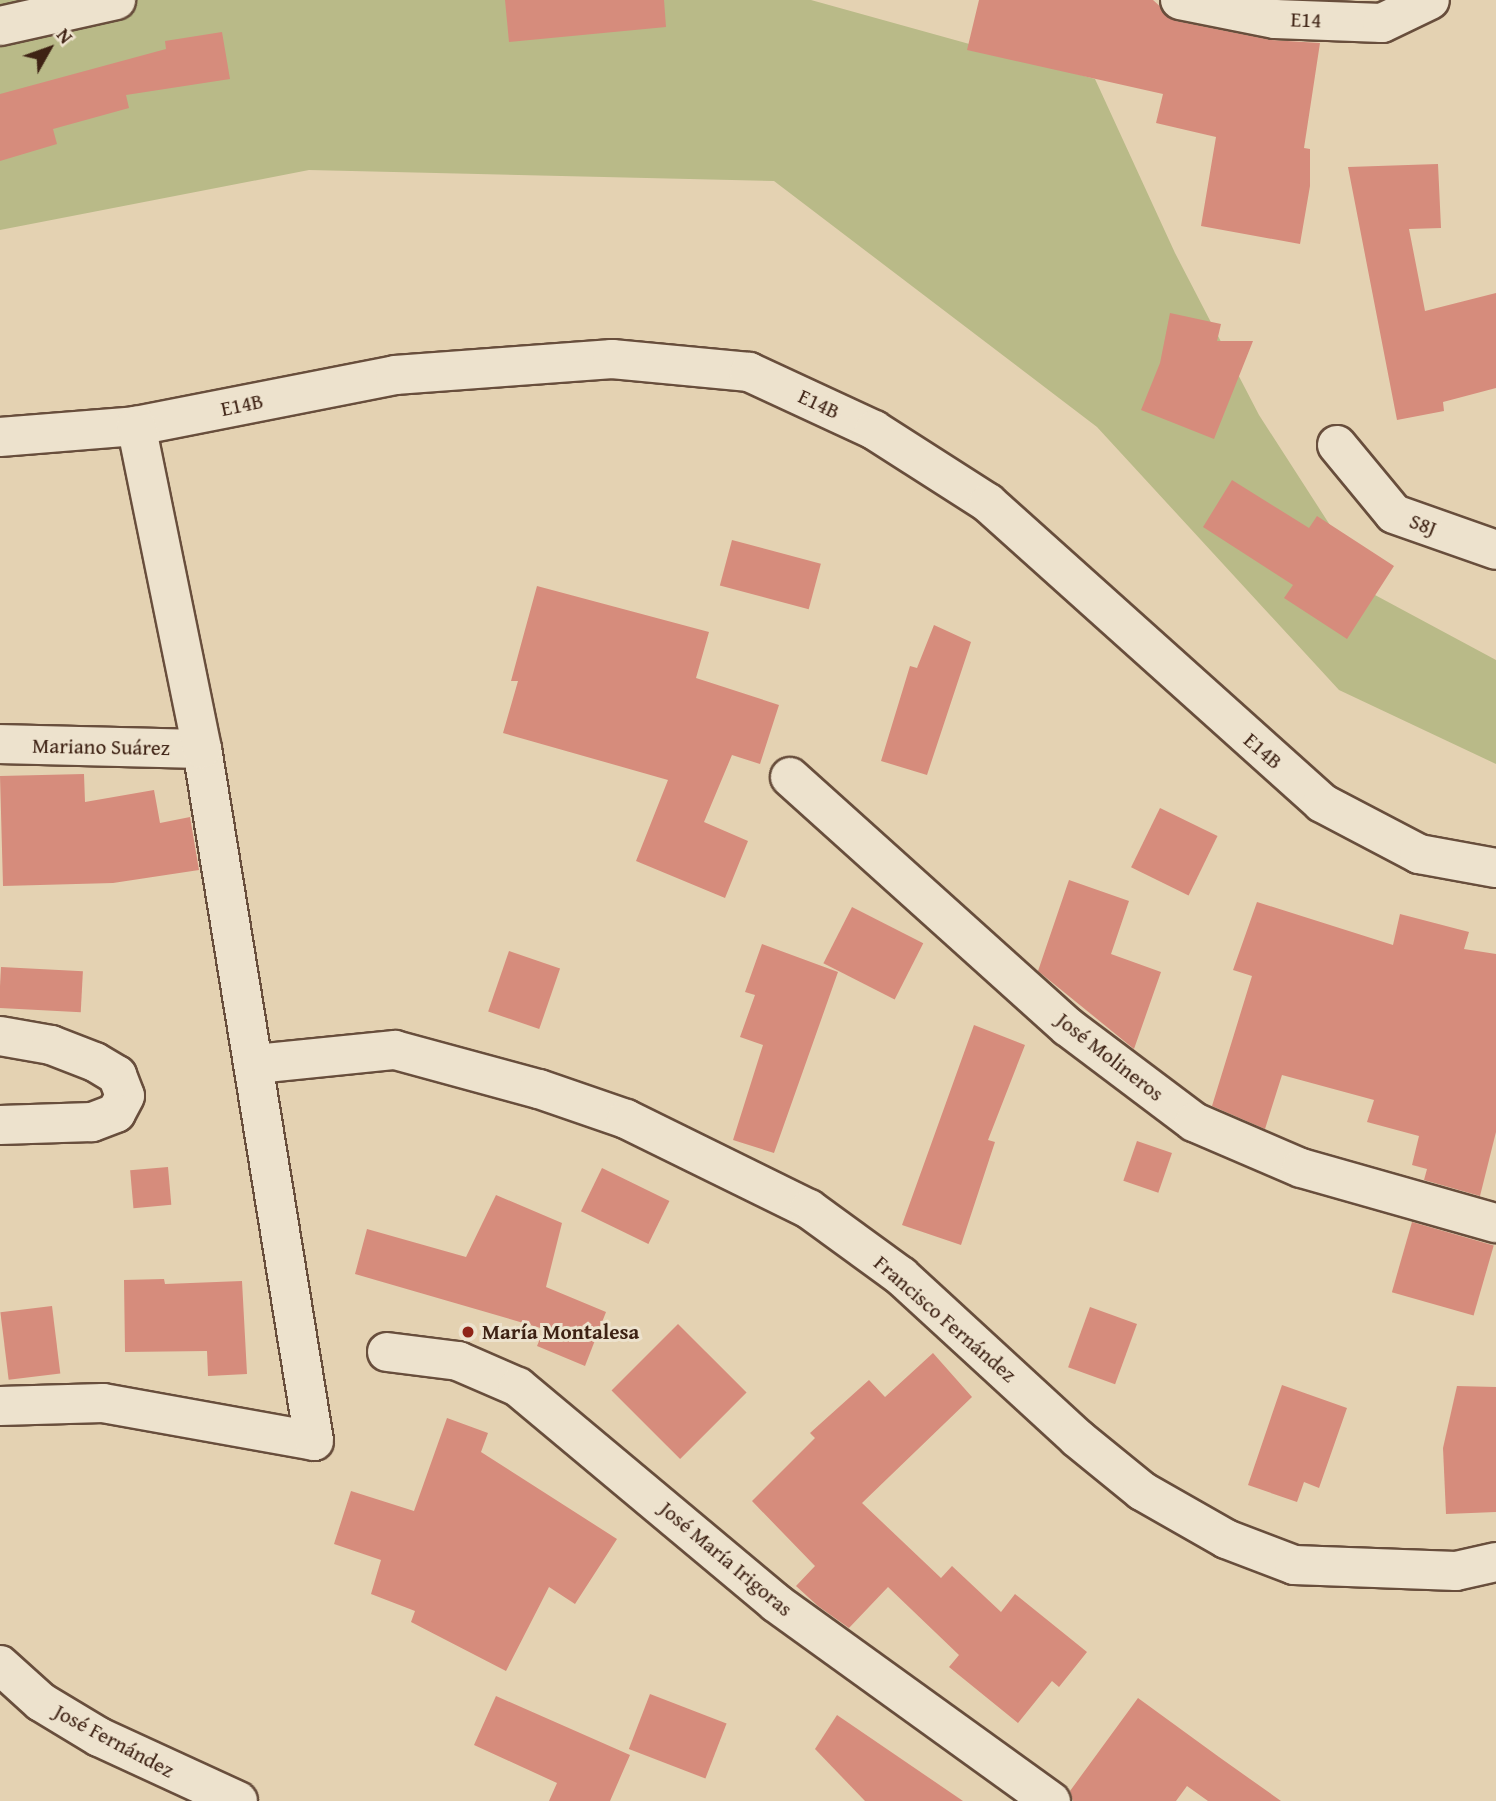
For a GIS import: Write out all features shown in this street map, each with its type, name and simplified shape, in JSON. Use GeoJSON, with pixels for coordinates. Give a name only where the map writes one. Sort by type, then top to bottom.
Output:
{"type":"FeatureCollection","features":[{"type":"Feature","properties":{"kind":"street"},"geometry":{"type":"LineString","coordinates":[[0,26],[116,0]]}},
{"type":"Feature","properties":{"kind":"street","name":"E14"},"geometry":{"type":"LineString","coordinates":[[1180,0],[1275,19],[1382,23],[1430,0]]}},
{"type":"Feature","properties":{"kind":"street","name":"E14B"},"geometry":{"type":"LineString","coordinates":[[0,437],[136,426],[395,375],[612,359],[749,372],[874,430],[988,503],[1322,803],[1419,854],[1496,868]]}},
{"type":"Feature","properties":{"kind":"street"},"geometry":{"type":"LineString","coordinates":[[0,1406],[103,1403],[314,1441],[256,1064],[202,749],[136,426]]}},
{"type":"Feature","properties":{"kind":"street","name":"S8J"},"geometry":{"type":"LineString","coordinates":[[1337,445],[1394,514],[1496,550]]}},
{"type":"Feature","properties":{"kind":"street","name":"Mariano Suárez"},"geometry":{"type":"LineString","coordinates":[[0,744],[202,749]]}},
{"type":"Feature","properties":{"kind":"street","name":"José Molineros"},"geometry":{"type":"LineString","coordinates":[[789,777],[1068,1027],[1194,1122],[1301,1168],[1496,1223]]}},
{"type":"Feature","properties":{"kind":"street"},"geometry":{"type":"LineString","coordinates":[[0,1036],[51,1045],[95,1062],[117,1075],[125,1096],[116,1113],[92,1122],[58,1120],[0,1125]]}},
{"type":"Feature","properties":{"kind":"street","name":"Francisco Fernández"},"geometry":{"type":"LineString","coordinates":[[256,1064],[395,1050],[538,1088],[626,1119],[809,1209],[901,1276],[1077,1438],[1142,1491],[1226,1539],[1294,1564],[1456,1572],[1496,1562]]}},
{"type":"Feature","properties":{"kind":"street","name":"José María Irigoras"},"geometry":{"type":"LineString","coordinates":[[387,1352],[458,1361],[518,1387],[776,1603],[1051,1801]]}},
{"type":"Feature","properties":{"kind":"street","name":"José Fernández"},"geometry":{"type":"LineString","coordinates":[[0,1665],[41,1702],[99,1737],[238,1801]]}},
{"type":"Feature","properties":{"kind":"green space"},"geometry":{"type":"Polygon","coordinates":[[[0,0],[811,0],[1095,79],[1175,253],[1259,415],[1375,595],[1496,660],[1496,764],[1339,690],[1097,427],[774,181],[309,170],[0,230],[0,0]]]}},
{"type":"Feature","properties":{"kind":"building"},"geometry":{"type":"Polygon","coordinates":[[[505,0],[664,0],[666,27],[509,42],[505,0]]]}},
{"type":"Feature","properties":{"kind":"building"},"geometry":{"type":"Polygon","coordinates":[[[979,0],[1153,0],[1176,21],[1271,40],[1320,43],[1304,148],[1310,149],[1310,186],[1300,244],[1201,226],[1216,137],[1156,123],[1163,94],[967,50],[979,0]]]}},
{"type":"Feature","properties":{"kind":"building"},"geometry":{"type":"Polygon","coordinates":[[[222,32],[230,79],[126,95],[129,108],[53,129],[57,144],[0,161],[0,94],[166,49],[165,41],[222,32]]]}},
{"type":"Feature","properties":{"kind":"building"},"geometry":{"type":"Polygon","coordinates":[[[1438,164],[1441,228],[1409,229],[1425,311],[1496,293],[1496,388],[1443,402],[1444,411],[1397,420],[1348,167],[1438,164]]]}},
{"type":"Feature","properties":{"kind":"building"},"geometry":{"type":"Polygon","coordinates":[[[1170,313],[1221,324],[1217,341],[1253,341],[1214,439],[1141,410],[1160,363],[1170,313]]]}},
{"type":"Feature","properties":{"kind":"building"},"geometry":{"type":"Polygon","coordinates":[[[1232,480],[1309,528],[1317,516],[1394,566],[1347,639],[1284,598],[1293,585],[1203,527],[1232,480]]]}},
{"type":"Feature","properties":{"kind":"building"},"geometry":{"type":"Polygon","coordinates":[[[732,540],[821,564],[809,609],[720,585],[732,540]]]}},
{"type":"Feature","properties":{"kind":"building"},"geometry":{"type":"Polygon","coordinates":[[[537,586],[709,632],[696,678],[779,705],[760,764],[732,755],[704,822],[748,841],[725,898],[636,861],[668,780],[503,733],[518,681],[511,681],[537,586]]]}},
{"type":"Feature","properties":{"kind":"building"},"geometry":{"type":"Polygon","coordinates":[[[934,625],[971,642],[927,775],[881,761],[910,666],[917,668],[934,625]]]}},
{"type":"Feature","properties":{"kind":"building"},"geometry":{"type":"Polygon","coordinates":[[[84,774],[85,802],[154,790],[160,823],[190,817],[199,870],[113,883],[3,886],[0,776],[84,774]]]}},
{"type":"Feature","properties":{"kind":"building"},"geometry":{"type":"Polygon","coordinates":[[[1160,808],[1218,836],[1189,895],[1131,867],[1160,808]]]}},
{"type":"Feature","properties":{"kind":"building"},"geometry":{"type":"Polygon","coordinates":[[[1069,880],[1129,901],[1111,954],[1161,972],[1134,1049],[1038,971],[1069,880]]]}},
{"type":"Feature","properties":{"kind":"building"},"geometry":{"type":"Polygon","coordinates":[[[1257,902],[1393,945],[1400,914],[1469,932],[1464,949],[1496,954],[1496,1132],[1480,1196],[1424,1180],[1427,1169],[1412,1165],[1419,1136],[1367,1122],[1374,1100],[1282,1075],[1265,1129],[1212,1106],[1252,976],[1233,970],[1257,902]]]}},
{"type":"Feature","properties":{"kind":"building"},"geometry":{"type":"Polygon","coordinates":[[[852,907],[923,943],[895,999],[823,963],[852,907]]]}},
{"type":"Feature","properties":{"kind":"building"},"geometry":{"type":"Polygon","coordinates":[[[762,944],[838,972],[774,1153],[733,1140],[763,1045],[740,1037],[755,995],[745,992],[762,944]]]}},
{"type":"Feature","properties":{"kind":"building"},"geometry":{"type":"Polygon","coordinates":[[[509,951],[560,969],[539,1029],[488,1012],[509,951]]]}},
{"type":"Feature","properties":{"kind":"building"},"geometry":{"type":"Polygon","coordinates":[[[1,967],[83,971],[81,1012],[0,1008],[1,967]]]}},
{"type":"Feature","properties":{"kind":"building"},"geometry":{"type":"Polygon","coordinates":[[[974,1025],[1025,1045],[988,1140],[995,1142],[961,1245],[902,1225],[974,1025]]]}},
{"type":"Feature","properties":{"kind":"building"},"geometry":{"type":"Polygon","coordinates":[[[1137,1141],[1172,1153],[1158,1193],[1123,1181],[1137,1141]]]}},
{"type":"Feature","properties":{"kind":"building"},"geometry":{"type":"Polygon","coordinates":[[[168,1167],[171,1205],[133,1208],[130,1170],[168,1167]]]}},
{"type":"Feature","properties":{"kind":"building"},"geometry":{"type":"Polygon","coordinates":[[[602,1168],[669,1201],[648,1244],[581,1211],[602,1168]]]}},
{"type":"Feature","properties":{"kind":"building"},"geometry":{"type":"Polygon","coordinates":[[[496,1195],[562,1223],[546,1287],[606,1312],[585,1366],[537,1346],[544,1329],[355,1274],[367,1229],[466,1257],[496,1195]]]}},
{"type":"Feature","properties":{"kind":"building"},"geometry":{"type":"Polygon","coordinates":[[[1412,1222],[1494,1245],[1474,1316],[1392,1292],[1412,1222]]]}},
{"type":"Feature","properties":{"kind":"building"},"geometry":{"type":"Polygon","coordinates":[[[164,1279],[165,1284],[242,1281],[247,1374],[208,1376],[207,1351],[125,1352],[124,1280],[164,1279]]]}},
{"type":"Feature","properties":{"kind":"building"},"geometry":{"type":"Polygon","coordinates":[[[52,1306],[60,1373],[9,1380],[0,1312],[52,1306]]]}},
{"type":"Feature","properties":{"kind":"building"},"geometry":{"type":"Polygon","coordinates":[[[1090,1307],[1137,1324],[1115,1384],[1068,1367],[1090,1307]]]}},
{"type":"Feature","properties":{"kind":"building"},"geometry":{"type":"Polygon","coordinates":[[[678,1324],[747,1393],[680,1459],[612,1390],[678,1324]]]}},
{"type":"Feature","properties":{"kind":"building"},"geometry":{"type":"Polygon","coordinates":[[[933,1353],[972,1397],[862,1503],[941,1578],[952,1566],[1001,1612],[1015,1594],[1087,1652],[1059,1687],[1052,1681],[1018,1723],[949,1667],[959,1655],[888,1587],[849,1628],[818,1606],[796,1586],[815,1566],[752,1501],[815,1438],[810,1433],[869,1380],[885,1397],[933,1353]]]}},
{"type":"Feature","properties":{"kind":"building"},"geometry":{"type":"Polygon","coordinates":[[[1282,1385],[1347,1408],[1319,1488],[1304,1482],[1297,1502],[1248,1485],[1282,1385]]]}},
{"type":"Feature","properties":{"kind":"building"},"geometry":{"type":"Polygon","coordinates":[[[1457,1386],[1496,1387],[1496,1512],[1446,1514],[1443,1448],[1457,1386]]]}},
{"type":"Feature","properties":{"kind":"building"},"geometry":{"type":"Polygon","coordinates":[[[447,1418],[488,1433],[481,1452],[617,1539],[575,1604],[549,1587],[506,1671],[411,1622],[415,1611],[371,1594],[381,1560],[334,1544],[351,1491],[414,1511],[447,1418]]]}},
{"type":"Feature","properties":{"kind":"building"},"geometry":{"type":"Polygon","coordinates":[[[650,1694],[727,1723],[705,1778],[629,1749],[650,1694]]]}},
{"type":"Feature","properties":{"kind":"building"},"geometry":{"type":"Polygon","coordinates":[[[496,1696],[630,1755],[610,1801],[549,1801],[557,1783],[474,1745],[496,1696]]]}},
{"type":"Feature","properties":{"kind":"building"},"geometry":{"type":"Polygon","coordinates":[[[1138,1698],[1281,1801],[1208,1801],[1187,1786],[1176,1801],[1073,1801],[1070,1791],[1138,1698]]]}},
{"type":"Feature","properties":{"kind":"building"},"geometry":{"type":"Polygon","coordinates":[[[837,1715],[963,1801],[865,1801],[815,1749],[837,1715]]]}},
{"type":"Feature","properties":{"kind":"place","name":"María Montalesa"},"geometry":{"type":"Point","coordinates":[468,1332]}}]}
